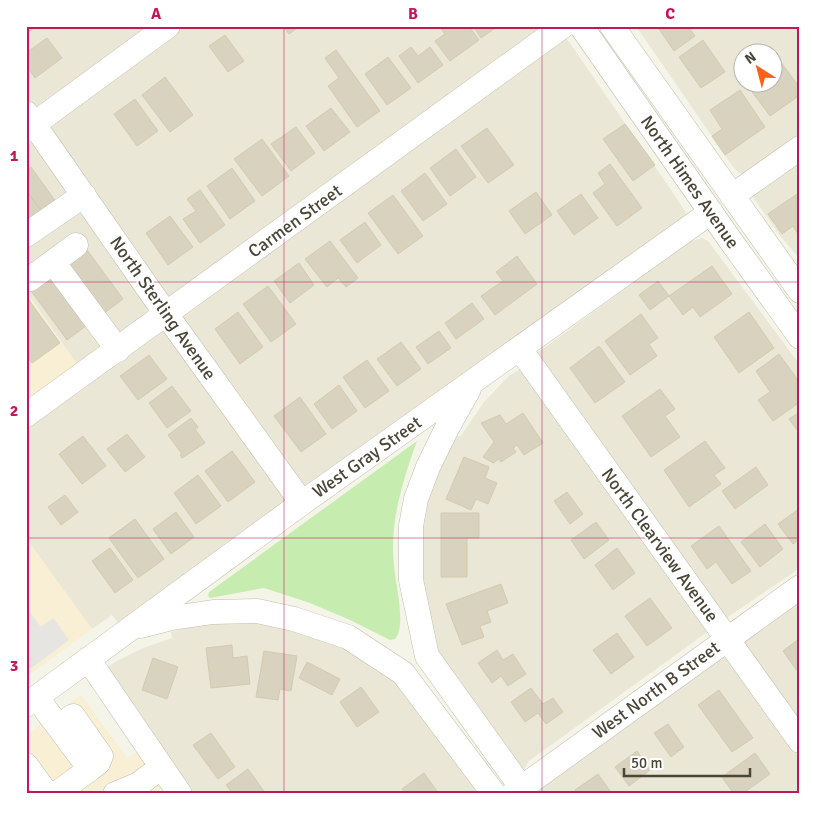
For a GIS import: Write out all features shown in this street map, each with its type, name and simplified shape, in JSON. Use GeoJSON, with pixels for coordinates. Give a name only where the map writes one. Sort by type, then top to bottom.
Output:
{"type":"FeatureCollection","features":[{"type":"Feature","properties":{"kind":"street"},"geometry":{"type":"LineString","coordinates":[[29,122],[168,26]]}},
{"type":"Feature","properties":{"kind":"street","name":"Carmen Street"},"geometry":{"type":"LineString","coordinates":[[26,415],[562,26]]}},
{"type":"Feature","properties":{"kind":"street","name":"North Himes Avenue"},"geometry":{"type":"LineString","coordinates":[[581,26],[800,337]]}},
{"type":"Feature","properties":{"kind":"street","name":"North Himes Avenue"},"geometry":{"type":"LineString","coordinates":[[612,26],[800,292]]}},
{"type":"Feature","properties":{"kind":"street"},"geometry":{"type":"LineString","coordinates":[[610,67],[630,77],[704,180],[732,196],[800,148]]}},
{"type":"Feature","properties":{"kind":"street","name":"North Sterling Avenue"},"geometry":{"type":"LineString","coordinates":[[29,122],[84,195],[166,314],[302,503]]}},
{"type":"Feature","properties":{"kind":"street"},"geometry":{"type":"LineString","coordinates":[[26,236],[84,195]]}},
{"type":"Feature","properties":{"kind":"street"},"geometry":{"type":"LineString","coordinates":[[711,212],[732,223],[792,301],[800,306]]}},
{"type":"Feature","properties":{"kind":"street","name":"West Gray Street"},"geometry":{"type":"LineString","coordinates":[[31,701],[302,503],[711,212]]}},
{"type":"Feature","properties":{"kind":"street"},"geometry":{"type":"LineString","coordinates":[[30,279],[76,245]]}},
{"type":"Feature","properties":{"kind":"street"},"geometry":{"type":"LineString","coordinates":[[53,262],[118,350]]}},
{"type":"Feature","properties":{"kind":"street","name":"North Clearview Avenue"},"geometry":{"type":"LineString","coordinates":[[520,349],[800,742]]}},
{"type":"Feature","properties":{"kind":"street"},"geometry":{"type":"LineString","coordinates":[[472,383],[428,467],[416,499],[410,555],[411,580],[427,656],[520,792]]}},
{"type":"Feature","properties":{"kind":"street","name":"West North B Street"},"geometry":{"type":"LineString","coordinates":[[520,792],[800,587]]}},
{"type":"Feature","properties":{"kind":"street"},"geometry":{"type":"LineString","coordinates":[[130,628],[172,618],[213,612],[257,611],[294,619],[348,637],[403,673],[494,794]]}},
{"type":"Feature","properties":{"kind":"street"},"geometry":{"type":"LineString","coordinates":[[403,673],[427,656]]}},
{"type":"Feature","properties":{"kind":"street"},"geometry":{"type":"LineString","coordinates":[[88,659],[180,794]]}},
{"type":"Feature","properties":{"kind":"street"},"geometry":{"type":"LineString","coordinates":[[31,701],[59,727],[73,716],[101,756],[98,763],[83,760],[56,794]]}},
{"type":"Feature","properties":{"kind":"street"},"geometry":{"type":"LineString","coordinates":[[26,765],[47,794]]}},
{"type":"Feature","properties":{"kind":"street"},"geometry":{"type":"LineString","coordinates":[[115,794],[139,784],[161,767]]}},
{"type":"Feature","properties":{"kind":"shaded area"},"geometry":{"type":"Polygon","coordinates":[[[26,26],[154,26],[37,109],[30,106],[26,101],[26,26]]]}},
{"type":"Feature","properties":{"kind":"shaded area"},"geometry":{"type":"Polygon","coordinates":[[[180,26],[547,26],[173,298],[165,296],[48,128],[56,116],[180,26]]]}},
{"type":"Feature","properties":{"kind":"shaded area"},"geometry":{"type":"Polygon","coordinates":[[[636,26],[800,26],[800,139],[745,173],[739,173],[636,26]]]}},
{"type":"Feature","properties":{"kind":"shaded area"},"geometry":{"type":"Polygon","coordinates":[[[562,38],[567,39],[671,190],[686,213],[684,219],[304,489],[182,319],[184,312],[562,38]]]}},
{"type":"Feature","properties":{"kind":"shaded area"},"geometry":{"type":"Polygon","coordinates":[[[32,143],[40,148],[147,301],[147,311],[142,321],[79,367],[26,291],[26,144],[32,143]]]}},
{"type":"Feature","properties":{"kind":"shaded area"},"geometry":{"type":"Polygon","coordinates":[[[800,156],[800,259],[781,237],[753,197],[755,192],[800,156]]]}},
{"type":"Feature","properties":{"kind":"shaded area"},"geometry":{"type":"Polygon","coordinates":[[[702,238],[708,241],[800,365],[800,568],[722,621],[537,353],[689,242],[702,238]]]}},
{"type":"Feature","properties":{"kind":"shaded area"},"geometry":{"type":"Polygon","coordinates":[[[26,291],[79,367],[26,407],[26,291]]]}},
{"type":"Feature","properties":{"kind":"shaded area"},"geometry":{"type":"Polygon","coordinates":[[[160,331],[167,332],[287,501],[122,628],[112,615],[92,629],[26,538],[26,427],[160,331]]]}},
{"type":"Feature","properties":{"kind":"shaded area"},"geometry":{"type":"Polygon","coordinates":[[[522,368],[710,630],[529,761],[523,771],[439,653],[431,633],[422,595],[421,506],[453,434],[460,437],[484,402],[509,376],[522,368]]]}},
{"type":"Feature","properties":{"kind":"shaded area"},"geometry":{"type":"Polygon","coordinates":[[[26,538],[92,629],[26,677],[26,538]]]}},
{"type":"Feature","properties":{"kind":"shaded area"},"geometry":{"type":"Polygon","coordinates":[[[800,596],[800,730],[741,646],[744,637],[800,596]]]}},
{"type":"Feature","properties":{"kind":"shaded area"},"geometry":{"type":"Polygon","coordinates":[[[26,607],[41,627],[53,618],[69,640],[26,672],[26,607]]]}},
{"type":"Feature","properties":{"kind":"shaded area"},"geometry":{"type":"Polygon","coordinates":[[[260,620],[354,648],[397,680],[480,794],[192,794],[105,670],[115,662],[143,648],[172,638],[171,632],[203,623],[260,620]]]}},
{"type":"Feature","properties":{"kind":"shaded area"},"geometry":{"type":"Polygon","coordinates":[[[725,656],[730,659],[800,757],[800,794],[538,794],[544,784],[725,656]]]}},
{"type":"Feature","properties":{"kind":"shaded area"},"geometry":{"type":"Polygon","coordinates":[[[81,695],[127,758],[141,750],[172,794],[26,794],[26,735],[81,695]]]}},
{"type":"Feature","properties":{"kind":"green space"},"geometry":{"type":"Polygon","coordinates":[[[417,441],[402,486],[395,518],[393,549],[400,624],[395,639],[390,640],[310,603],[264,588],[210,598],[208,596],[209,592],[417,441]]]}},
{"type":"Feature","properties":{"kind":"building"},"geometry":{"type":"Polygon","coordinates":[[[26,26],[36,26],[26,34],[26,26]]]}},
{"type":"Feature","properties":{"kind":"building"},"geometry":{"type":"Polygon","coordinates":[[[283,26],[300,26],[289,34],[283,26]]]}},
{"type":"Feature","properties":{"kind":"building"},"geometry":{"type":"Polygon","coordinates":[[[439,26],[469,26],[479,40],[450,61],[435,41],[445,34],[439,26]]]}},
{"type":"Feature","properties":{"kind":"building"},"geometry":{"type":"Polygon","coordinates":[[[473,26],[498,26],[481,38],[473,26]]]}},
{"type":"Feature","properties":{"kind":"building"},"geometry":{"type":"Polygon","coordinates":[[[657,26],[688,26],[695,36],[674,51],[657,26]]]}},
{"type":"Feature","properties":{"kind":"building"},"geometry":{"type":"Polygon","coordinates":[[[225,35],[244,61],[228,72],[209,46],[225,35]]]}},
{"type":"Feature","properties":{"kind":"building"},"geometry":{"type":"Polygon","coordinates":[[[47,38],[62,58],[35,78],[26,65],[26,53],[47,38]]]}},
{"type":"Feature","properties":{"kind":"building"},"geometry":{"type":"Polygon","coordinates":[[[703,40],[725,72],[701,88],[679,57],[703,40]]]}},
{"type":"Feature","properties":{"kind":"building"},"geometry":{"type":"Polygon","coordinates":[[[411,47],[418,56],[430,47],[443,65],[418,83],[399,56],[411,47]]]}},
{"type":"Feature","properties":{"kind":"building"},"geometry":{"type":"Polygon","coordinates":[[[336,50],[380,111],[357,127],[328,86],[339,78],[325,58],[336,50]]]}},
{"type":"Feature","properties":{"kind":"building"},"geometry":{"type":"Polygon","coordinates":[[[388,57],[411,88],[387,105],[365,74],[388,57]]]}},
{"type":"Feature","properties":{"kind":"building"},"geometry":{"type":"Polygon","coordinates":[[[784,66],[800,88],[800,95],[770,116],[752,92],[784,92],[784,66]]]}},
{"type":"Feature","properties":{"kind":"building"},"geometry":{"type":"Polygon","coordinates":[[[165,77],[193,115],[170,132],[142,95],[165,77]]]}},
{"type":"Feature","properties":{"kind":"building"},"geometry":{"type":"Polygon","coordinates":[[[737,92],[741,92],[765,127],[725,155],[712,136],[722,129],[710,110],[737,92]]]}},
{"type":"Feature","properties":{"kind":"building"},"geometry":{"type":"Polygon","coordinates":[[[135,99],[158,131],[137,146],[114,114],[135,99]]]}},
{"type":"Feature","properties":{"kind":"building"},"geometry":{"type":"Polygon","coordinates":[[[331,108],[350,132],[324,151],[306,126],[331,108]]]}},
{"type":"Feature","properties":{"kind":"building"},"geometry":{"type":"Polygon","coordinates":[[[625,124],[655,165],[633,181],[603,139],[625,124]]]}},
{"type":"Feature","properties":{"kind":"building"},"geometry":{"type":"Polygon","coordinates":[[[296,127],[315,153],[291,171],[271,144],[296,127]]]}},
{"type":"Feature","properties":{"kind":"building"},"geometry":{"type":"Polygon","coordinates":[[[487,128],[514,165],[488,183],[461,146],[487,128]]]}},
{"type":"Feature","properties":{"kind":"building"},"geometry":{"type":"Polygon","coordinates":[[[262,139],[289,176],[262,196],[234,159],[262,139]]]}},
{"type":"Feature","properties":{"kind":"building"},"geometry":{"type":"Polygon","coordinates":[[[456,149],[476,177],[450,196],[430,168],[456,149]]]}},
{"type":"Feature","properties":{"kind":"building"},"geometry":{"type":"Polygon","coordinates":[[[610,164],[642,208],[617,226],[593,193],[605,184],[598,173],[610,164]]]}},
{"type":"Feature","properties":{"kind":"building"},"geometry":{"type":"Polygon","coordinates":[[[31,167],[56,202],[42,212],[26,190],[26,171],[31,167]]]}},
{"type":"Feature","properties":{"kind":"building"},"geometry":{"type":"Polygon","coordinates":[[[232,168],[255,201],[230,219],[207,186],[232,168]]]}},
{"type":"Feature","properties":{"kind":"building"},"geometry":{"type":"Polygon","coordinates":[[[425,173],[447,204],[423,221],[401,191],[425,173]]]}},
{"type":"Feature","properties":{"kind":"building"},"geometry":{"type":"Polygon","coordinates":[[[26,190],[42,212],[29,221],[26,217],[26,190]]]}},
{"type":"Feature","properties":{"kind":"building"},"geometry":{"type":"Polygon","coordinates":[[[200,190],[225,225],[200,243],[183,219],[196,211],[187,199],[200,190]]]}},
{"type":"Feature","properties":{"kind":"building"},"geometry":{"type":"Polygon","coordinates":[[[536,192],[552,215],[525,234],[509,211],[536,192]]]}},
{"type":"Feature","properties":{"kind":"building"},"geometry":{"type":"Polygon","coordinates":[[[800,192],[800,237],[793,226],[782,234],[768,214],[800,192]]]}},
{"type":"Feature","properties":{"kind":"building"},"geometry":{"type":"Polygon","coordinates":[[[581,194],[598,218],[574,235],[557,211],[581,194]]]}},
{"type":"Feature","properties":{"kind":"building"},"geometry":{"type":"Polygon","coordinates":[[[393,195],[423,236],[398,254],[368,213],[393,195]]]}},
{"type":"Feature","properties":{"kind":"building"},"geometry":{"type":"Polygon","coordinates":[[[170,216],[193,247],[168,265],[146,233],[170,216]]]}},
{"type":"Feature","properties":{"kind":"building"},"geometry":{"type":"Polygon","coordinates":[[[365,222],[381,245],[357,263],[340,240],[365,222]]]}},
{"type":"Feature","properties":{"kind":"building"},"geometry":{"type":"Polygon","coordinates":[[[330,241],[358,278],[346,287],[338,278],[327,287],[305,259],[330,241]]]}},
{"type":"Feature","properties":{"kind":"building"},"geometry":{"type":"Polygon","coordinates":[[[85,247],[123,299],[100,316],[62,264],[85,247]]]}},
{"type":"Feature","properties":{"kind":"building"},"geometry":{"type":"Polygon","coordinates":[[[517,256],[537,284],[495,315],[481,296],[503,281],[496,272],[517,256]]]}},
{"type":"Feature","properties":{"kind":"building"},"geometry":{"type":"Polygon","coordinates":[[[299,263],[314,285],[290,303],[274,281],[299,263]]]}},
{"type":"Feature","properties":{"kind":"building"},"geometry":{"type":"Polygon","coordinates":[[[712,266],[732,294],[700,317],[693,307],[683,315],[669,296],[712,266]]]}},
{"type":"Feature","properties":{"kind":"building"},"geometry":{"type":"Polygon","coordinates":[[[52,271],[90,323],[67,340],[29,288],[52,271]]]}},
{"type":"Feature","properties":{"kind":"building"},"geometry":{"type":"Polygon","coordinates":[[[658,281],[669,296],[650,310],[639,295],[658,281]]]}},
{"type":"Feature","properties":{"kind":"building"},"geometry":{"type":"Polygon","coordinates":[[[268,286],[296,324],[271,342],[243,304],[268,286]]]}},
{"type":"Feature","properties":{"kind":"building"},"geometry":{"type":"Polygon","coordinates":[[[26,296],[60,343],[32,363],[26,355],[26,296]]]}},
{"type":"Feature","properties":{"kind":"building"},"geometry":{"type":"Polygon","coordinates":[[[472,303],[484,319],[456,339],[445,323],[472,303]]]}},
{"type":"Feature","properties":{"kind":"building"},"geometry":{"type":"Polygon","coordinates":[[[238,312],[263,347],[240,364],[215,329],[238,312]]]}},
{"type":"Feature","properties":{"kind":"building"},"geometry":{"type":"Polygon","coordinates":[[[749,312],[774,348],[739,373],[714,337],[749,312]]]}},
{"type":"Feature","properties":{"kind":"building"},"geometry":{"type":"Polygon","coordinates":[[[641,314],[658,338],[649,344],[657,356],[630,375],[605,341],[641,314]]]}},
{"type":"Feature","properties":{"kind":"building"},"geometry":{"type":"Polygon","coordinates":[[[439,331],[451,348],[428,364],[416,347],[439,331]]]}},
{"type":"Feature","properties":{"kind":"building"},"geometry":{"type":"Polygon","coordinates":[[[401,342],[421,369],[397,386],[377,359],[401,342]]]}},
{"type":"Feature","properties":{"kind":"building"},"geometry":{"type":"Polygon","coordinates":[[[599,346],[625,382],[595,403],[570,368],[599,346]]]}},
{"type":"Feature","properties":{"kind":"building"},"geometry":{"type":"Polygon","coordinates":[[[779,354],[800,383],[800,402],[773,421],[758,400],[770,392],[756,371],[779,354]]]}},
{"type":"Feature","properties":{"kind":"building"},"geometry":{"type":"Polygon","coordinates":[[[149,355],[167,379],[138,400],[120,376],[149,355]]]}},
{"type":"Feature","properties":{"kind":"building"},"geometry":{"type":"Polygon","coordinates":[[[367,360],[389,391],[365,408],[343,377],[367,360]]]}},
{"type":"Feature","properties":{"kind":"building"},"geometry":{"type":"Polygon","coordinates":[[[339,385],[357,411],[332,429],[314,404],[339,385]]]}},
{"type":"Feature","properties":{"kind":"building"},"geometry":{"type":"Polygon","coordinates":[[[172,386],[191,411],[167,428],[149,403],[172,386]]]}},
{"type":"Feature","properties":{"kind":"building"},"geometry":{"type":"Polygon","coordinates":[[[660,389],[675,409],[665,416],[680,437],[651,457],[622,416],[660,389]]]}},
{"type":"Feature","properties":{"kind":"building"},"geometry":{"type":"Polygon","coordinates":[[[300,397],[326,434],[301,452],[274,416],[300,397]]]}},
{"type":"Feature","properties":{"kind":"building"},"geometry":{"type":"Polygon","coordinates":[[[800,412],[800,434],[789,419],[800,412]]]}},
{"type":"Feature","properties":{"kind":"building"},"geometry":{"type":"Polygon","coordinates":[[[523,413],[543,443],[524,455],[517,445],[513,448],[516,452],[501,462],[499,459],[493,463],[483,457],[494,442],[481,423],[500,415],[506,424],[523,413]]]}},
{"type":"Feature","properties":{"kind":"building"},"geometry":{"type":"Polygon","coordinates":[[[191,418],[198,427],[195,429],[205,443],[182,458],[180,455],[182,454],[168,435],[191,418]]]}},
{"type":"Feature","properties":{"kind":"building"},"geometry":{"type":"Polygon","coordinates":[[[127,434],[145,457],[125,472],[107,449],[127,434]]]}},
{"type":"Feature","properties":{"kind":"building"},"geometry":{"type":"Polygon","coordinates":[[[83,436],[106,466],[82,484],[59,454],[83,436]]]}},
{"type":"Feature","properties":{"kind":"building"},"geometry":{"type":"Polygon","coordinates":[[[705,441],[725,468],[714,475],[721,484],[689,507],[664,470],[705,441]]]}},
{"type":"Feature","properties":{"kind":"building"},"geometry":{"type":"Polygon","coordinates":[[[232,451],[255,482],[228,502],[205,471],[232,451]]]}},
{"type":"Feature","properties":{"kind":"building"},"geometry":{"type":"Polygon","coordinates":[[[464,457],[489,467],[485,478],[497,483],[488,504],[476,499],[471,510],[446,499],[464,457]]]}},
{"type":"Feature","properties":{"kind":"building"},"geometry":{"type":"Polygon","coordinates":[[[756,467],[768,485],[735,509],[722,491],[756,467]]]}},
{"type":"Feature","properties":{"kind":"building"},"geometry":{"type":"Polygon","coordinates":[[[198,475],[221,506],[196,524],[174,493],[198,475]]]}},
{"type":"Feature","properties":{"kind":"building"},"geometry":{"type":"Polygon","coordinates":[[[567,492],[583,514],[570,524],[554,501],[567,492]]]}},
{"type":"Feature","properties":{"kind":"building"},"geometry":{"type":"Polygon","coordinates":[[[65,495],[78,512],[61,525],[48,507],[65,495]]]}},
{"type":"Feature","properties":{"kind":"building"},"geometry":{"type":"Polygon","coordinates":[[[800,508],[800,539],[793,544],[778,524],[800,508]]]}},
{"type":"Feature","properties":{"kind":"building"},"geometry":{"type":"Polygon","coordinates":[[[176,512],[194,537],[171,554],[153,529],[176,512]]]}},
{"type":"Feature","properties":{"kind":"building"},"geometry":{"type":"Polygon","coordinates":[[[441,513],[479,513],[479,538],[467,538],[467,577],[441,577],[441,513]]]}},
{"type":"Feature","properties":{"kind":"building"},"geometry":{"type":"Polygon","coordinates":[[[135,519],[164,559],[138,578],[109,538],[135,519]]]}},
{"type":"Feature","properties":{"kind":"building"},"geometry":{"type":"Polygon","coordinates":[[[596,522],[609,540],[584,559],[571,540],[596,522]]]}},
{"type":"Feature","properties":{"kind":"building"},"geometry":{"type":"Polygon","coordinates":[[[765,524],[783,549],[760,567],[741,542],[765,524]]]}},
{"type":"Feature","properties":{"kind":"building"},"geometry":{"type":"Polygon","coordinates":[[[719,526],[751,571],[732,584],[716,562],[707,569],[691,546],[719,526]]]}},
{"type":"Feature","properties":{"kind":"building"},"geometry":{"type":"Polygon","coordinates":[[[110,548],[133,580],[115,593],[92,561],[110,548]]]}},
{"type":"Feature","properties":{"kind":"building"},"geometry":{"type":"Polygon","coordinates":[[[617,548],[635,573],[613,590],[595,565],[617,548]]]}},
{"type":"Feature","properties":{"kind":"building"},"geometry":{"type":"Polygon","coordinates":[[[501,584],[508,603],[487,611],[491,622],[480,626],[484,637],[462,645],[446,604],[501,584]]]}},
{"type":"Feature","properties":{"kind":"building"},"geometry":{"type":"Polygon","coordinates":[[[650,598],[672,628],[647,646],[625,616],[650,598]]]}},
{"type":"Feature","properties":{"kind":"building"},"geometry":{"type":"Polygon","coordinates":[[[617,633],[634,657],[611,674],[593,650],[617,633]]]}},
{"type":"Feature","properties":{"kind":"building"},"geometry":{"type":"Polygon","coordinates":[[[800,638],[800,675],[783,651],[800,638]]]}},
{"type":"Feature","properties":{"kind":"building"},"geometry":{"type":"Polygon","coordinates":[[[232,645],[233,658],[247,656],[250,684],[211,688],[206,648],[232,645]]]}},
{"type":"Feature","properties":{"kind":"building"},"geometry":{"type":"Polygon","coordinates":[[[497,650],[503,660],[513,654],[526,674],[508,686],[501,676],[492,683],[478,663],[497,650]]]}},
{"type":"Feature","properties":{"kind":"building"},"geometry":{"type":"Polygon","coordinates":[[[264,651],[297,656],[291,691],[280,689],[278,700],[256,697],[264,651]]]}},
{"type":"Feature","properties":{"kind":"building"},"geometry":{"type":"Polygon","coordinates":[[[153,658],[178,667],[167,699],[142,690],[153,658]]]}},
{"type":"Feature","properties":{"kind":"building"},"geometry":{"type":"Polygon","coordinates":[[[307,662],[340,679],[332,695],[299,678],[307,662]]]}},
{"type":"Feature","properties":{"kind":"building"},"geometry":{"type":"Polygon","coordinates":[[[361,687],[379,712],[357,727],[340,702],[361,687]]]}},
{"type":"Feature","properties":{"kind":"building"},"geometry":{"type":"Polygon","coordinates":[[[531,688],[543,704],[553,698],[563,712],[546,724],[538,713],[525,722],[511,702],[531,688]]]}},
{"type":"Feature","properties":{"kind":"building"},"geometry":{"type":"Polygon","coordinates":[[[719,690],[753,738],[732,752],[698,705],[719,690]]]}},
{"type":"Feature","properties":{"kind":"building"},"geometry":{"type":"Polygon","coordinates":[[[668,724],[684,747],[671,757],[654,733],[668,724]]]}},
{"type":"Feature","properties":{"kind":"building"},"geometry":{"type":"Polygon","coordinates":[[[211,733],[235,767],[218,779],[193,745],[211,733]]]}},
{"type":"Feature","properties":{"kind":"building"},"geometry":{"type":"Polygon","coordinates":[[[637,751],[650,770],[629,786],[615,767],[637,751]]]}},
{"type":"Feature","properties":{"kind":"building"},"geometry":{"type":"Polygon","coordinates":[[[755,753],[770,774],[742,794],[734,794],[722,777],[755,753]]]}},
{"type":"Feature","properties":{"kind":"building"},"geometry":{"type":"Polygon","coordinates":[[[248,769],[266,794],[233,794],[226,785],[248,769]]]}},
{"type":"Feature","properties":{"kind":"building"},"geometry":{"type":"Polygon","coordinates":[[[424,773],[439,794],[406,794],[402,789],[424,773]]]}},
{"type":"Feature","properties":{"kind":"building"},"geometry":{"type":"Polygon","coordinates":[[[598,774],[612,794],[578,794],[575,790],[598,774]]]}}]}
